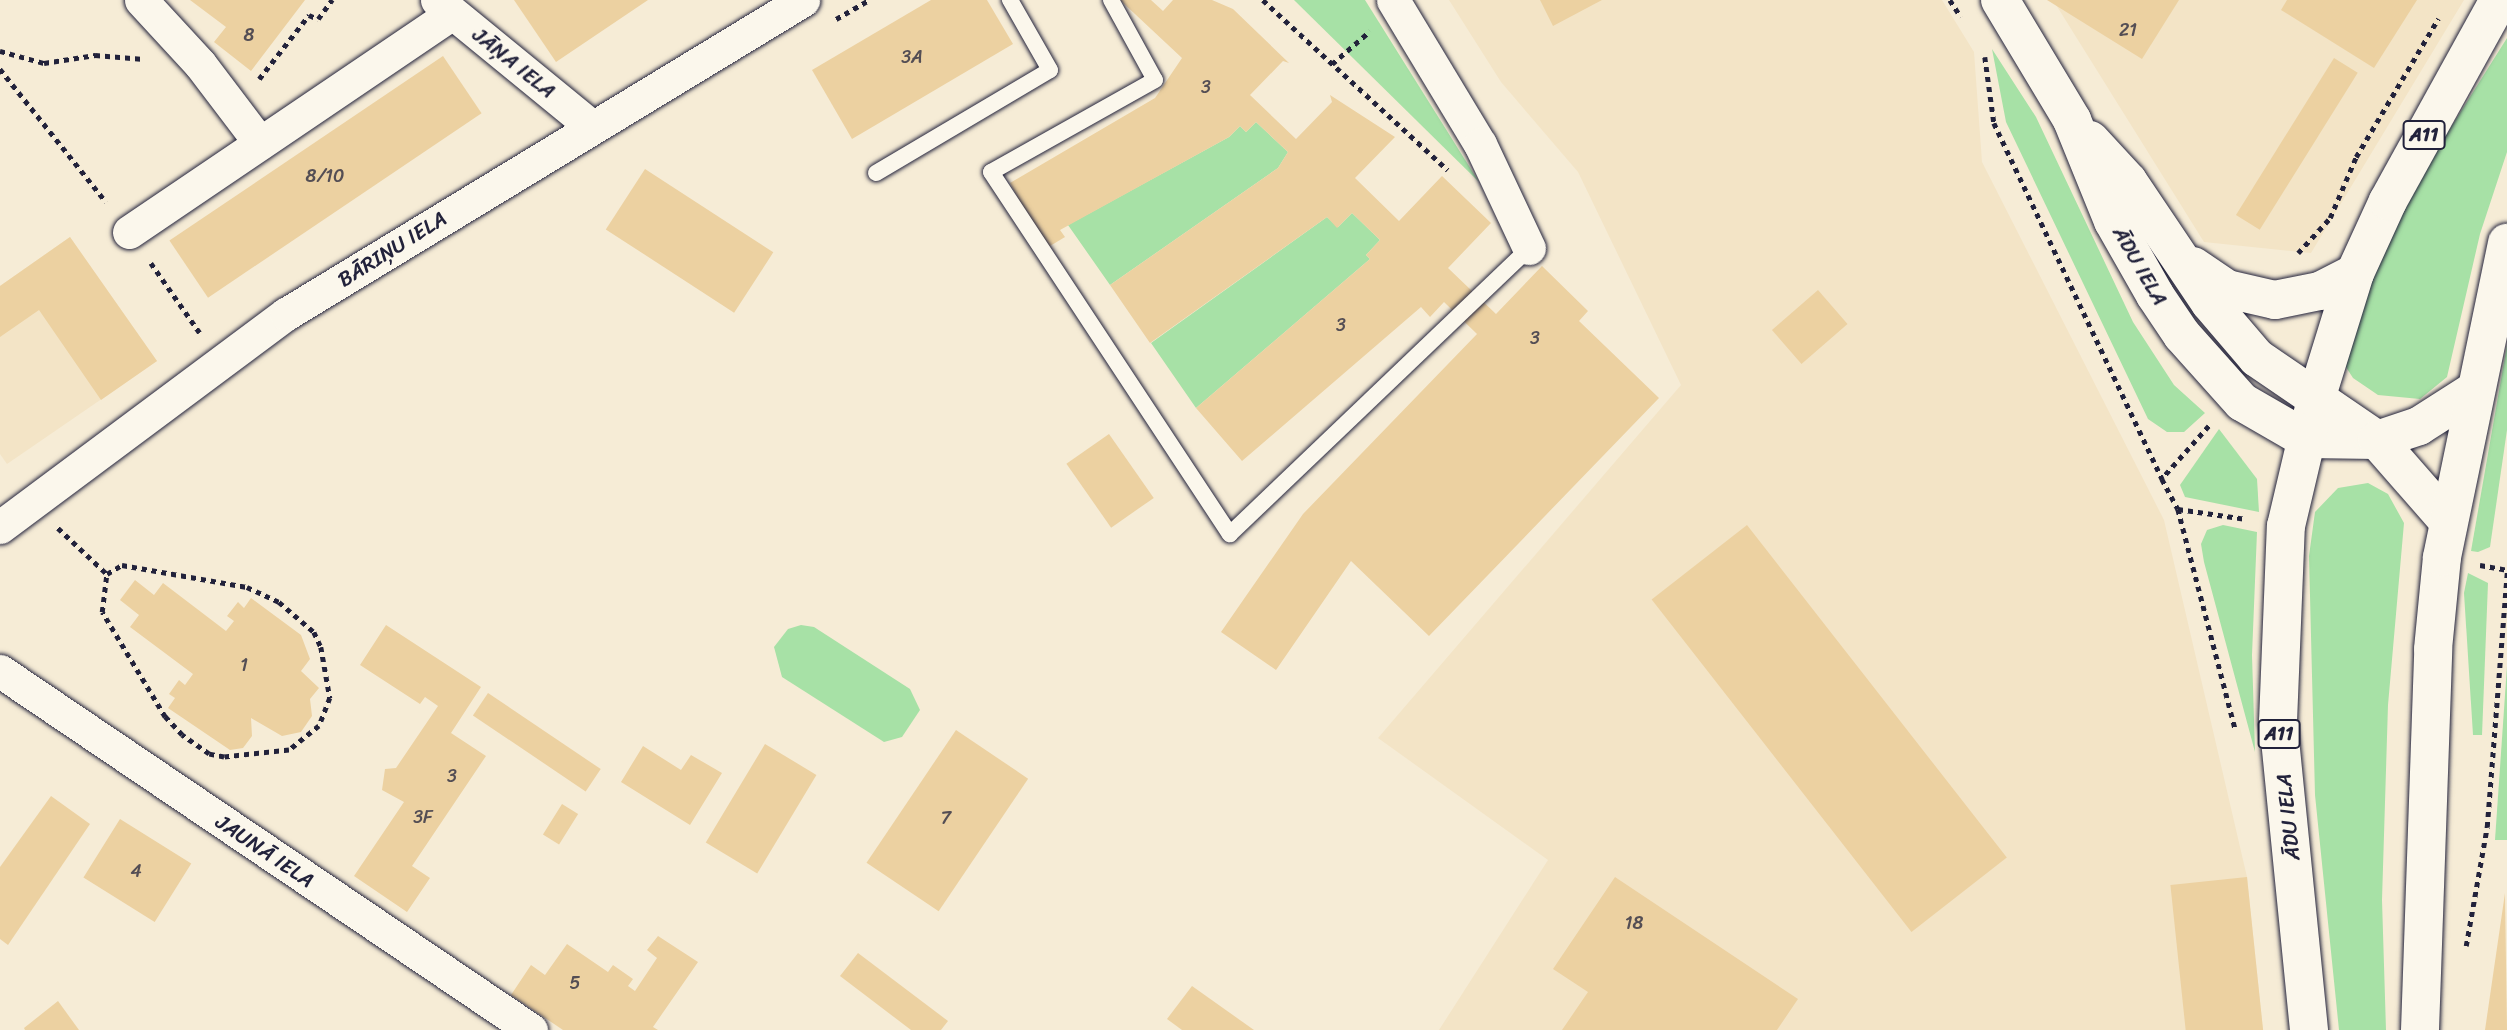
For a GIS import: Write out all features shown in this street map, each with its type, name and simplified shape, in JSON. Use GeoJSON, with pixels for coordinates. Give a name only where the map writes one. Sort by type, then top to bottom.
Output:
{"type":"FeatureCollection","features":[{"type":"Feature","properties":{"kind":"main road","name":"ĀDU IELA"},"geometry":{"type":"LineString","coordinates":[[2000,0],[2072,120],[2113,221],[2182,335],[2242,402],[2306,439],[2377,440],[2419,426],[2473,391]]}},
{"type":"Feature","properties":{"kind":"main road","name":"A11"},"geometry":{"type":"LineString","coordinates":[[2355,273],[2388,201],[2499,0]]}},
{"type":"Feature","properties":{"kind":"main road","name":"ĀDU IELA"},"geometry":{"type":"LineString","coordinates":[[2072,120],[2128,181],[2257,358],[2377,440],[2447,520]]}},
{"type":"Feature","properties":{"kind":"main road"},"geometry":{"type":"LineString","coordinates":[[2420,1030],[2433,649],[2447,520],[2507,243]]}},
{"type":"Feature","properties":{"kind":"main road"},"geometry":{"type":"LineString","coordinates":[[2172,244],[2199,272],[2227,289],[2275,300],[2320,290],[2355,273]]}},
{"type":"Feature","properties":{"kind":"main road","name":"ĀDU IELA"},"geometry":{"type":"LineString","coordinates":[[2309,1030],[2278,722],[2286,526],[2316,399],[2355,273]]}},
{"type":"Feature","properties":{"kind":"street"},"geometry":{"type":"LineString","coordinates":[[141,0],[200,64],[260,143]]}},
{"type":"Feature","properties":{"kind":"street","name":"BĀRIŅU IELA"},"geometry":{"type":"LineString","coordinates":[[0,527],[286,314],[591,126],[803,0]]}},
{"type":"Feature","properties":{"kind":"street"},"geometry":{"type":"LineString","coordinates":[[1395,4],[1480,144],[1529,248]]}},
{"type":"Feature","properties":{"kind":"street"},"geometry":{"type":"LineString","coordinates":[[129,232],[260,143],[444,6]]}},
{"type":"Feature","properties":{"kind":"street","name":"JĀŅA IELA"},"geometry":{"type":"LineString","coordinates":[[444,6],[591,126]]}},
{"type":"Feature","properties":{"kind":"street","name":"JAUNĀ IELA"},"geometry":{"type":"LineString","coordinates":[[0,671],[531,1030]]}},
{"type":"Feature","properties":{"kind":"lane"},"geometry":{"type":"LineString","coordinates":[[876,173],[1050,70],[1010,0]]}},
{"type":"Feature","properties":{"kind":"lane"},"geometry":{"type":"LineString","coordinates":[[1111,0],[1155,80],[991,172],[1230,534],[1529,248]]}},
{"type":"Feature","properties":{"kind":"path"},"geometry":{"type":"LineString","coordinates":[[234,110],[309,15],[318,19],[332,0]]}},
{"type":"Feature","properties":{"kind":"path"},"geometry":{"type":"LineString","coordinates":[[1267,1],[1454,175]]}},
{"type":"Feature","properties":{"kind":"path"},"geometry":{"type":"LineString","coordinates":[[1332,64],[1395,4]]}},
{"type":"Feature","properties":{"kind":"path"},"geometry":{"type":"LineString","coordinates":[[2290,259],[2318,237],[2330,218],[2356,157],[2443,11]]}},
{"type":"Feature","properties":{"kind":"path"},"geometry":{"type":"LineString","coordinates":[[0,51],[44,63],[95,55],[200,64]]}},
{"type":"Feature","properties":{"kind":"path"},"geometry":{"type":"LineString","coordinates":[[1985,55],[1994,123],[2178,509],[2236,732]]}},
{"type":"Feature","properties":{"kind":"path"},"geometry":{"type":"LineString","coordinates":[[2162,479],[2209,425]]}},
{"type":"Feature","properties":{"kind":"path"},"geometry":{"type":"LineString","coordinates":[[32,503],[107,574]]}},
{"type":"Feature","properties":{"kind":"path"},"geometry":{"type":"LineString","coordinates":[[2178,509],[2257,521]]}},
{"type":"Feature","properties":{"kind":"path"},"geometry":{"type":"LineString","coordinates":[[2463,962],[2487,827],[2507,571],[2469,563]]}},
{"type":"Feature","properties":{"kind":"path"},"geometry":{"type":"LineString","coordinates":[[122,565],[158,568],[247,587],[279,602],[314,632],[321,647],[330,698],[319,726],[289,750],[209,754],[165,717],[102,612],[107,574],[122,565]]}},
{"type":"Feature","properties":{"kind":"shaded area"},"geometry":{"type":"Polygon","coordinates":[[[1449,0],[1942,0],[1974,52],[1982,162],[2164,520],[2247,877],[2263,1030],[1439,1030],[1548,860],[1378,738],[1681,385],[1578,172],[1501,82],[1449,0]]]}},
{"type":"Feature","properties":{"kind":"shaded area"},"geometry":{"type":"Polygon","coordinates":[[[2053,0],[2464,0],[2311,253],[2204,242],[2053,0]]]}},
{"type":"Feature","properties":{"kind":"shaded area"},"geometry":{"type":"Polygon","coordinates":[[[70,237],[157,361],[7,464],[0,454],[0,286],[70,237]]]}},
{"type":"Feature","properties":{"kind":"green space"},"geometry":{"type":"Polygon","coordinates":[[[1294,0],[1365,0],[1479,182],[1294,0]]]}},
{"type":"Feature","properties":{"kind":"green space"},"geometry":{"type":"Polygon","coordinates":[[[2507,38],[2507,152],[2480,234],[2447,377],[2420,399],[2378,395],[2353,378],[2344,364],[2371,271],[2436,151],[2507,38]]]}},
{"type":"Feature","properties":{"kind":"green space"},"geometry":{"type":"Polygon","coordinates":[[[1992,49],[2036,117],[2133,322],[2174,385],[2205,413],[2184,432],[2167,432],[2148,419],[2006,122],[1992,49]]]}},
{"type":"Feature","properties":{"kind":"green space"},"geometry":{"type":"Polygon","coordinates":[[[1256,122],[1288,152],[1278,168],[1110,285],[1068,225],[1229,137],[1240,126],[1246,132],[1256,122]]]}},
{"type":"Feature","properties":{"kind":"green space"},"geometry":{"type":"Polygon","coordinates":[[[1352,213],[1380,240],[1366,255],[1370,259],[1196,408],[1151,343],[1327,217],[1338,227],[1352,213]]]}},
{"type":"Feature","properties":{"kind":"green space"},"geometry":{"type":"Polygon","coordinates":[[[2507,345],[2507,430],[2490,547],[2478,552],[2471,551],[2507,345]]]}},
{"type":"Feature","properties":{"kind":"green space"},"geometry":{"type":"Polygon","coordinates":[[[2219,429],[2257,479],[2259,512],[2185,497],[2180,485],[2219,429]]]}},
{"type":"Feature","properties":{"kind":"green space"},"geometry":{"type":"Polygon","coordinates":[[[2368,483],[2388,494],[2404,523],[2388,705],[2382,900],[2386,1030],[2339,1030],[2315,795],[2309,556],[2315,512],[2338,488],[2368,483]]]}},
{"type":"Feature","properties":{"kind":"green space"},"geometry":{"type":"Polygon","coordinates":[[[2223,525],[2257,532],[2252,655],[2255,752],[2201,544],[2207,530],[2223,525]]]}},
{"type":"Feature","properties":{"kind":"green space"},"geometry":{"type":"Polygon","coordinates":[[[2468,573],[2488,583],[2482,735],[2473,735],[2464,593],[2468,573]]]}},
{"type":"Feature","properties":{"kind":"green space"},"geometry":{"type":"Polygon","coordinates":[[[801,625],[814,627],[910,689],[920,710],[902,737],[884,742],[782,677],[774,647],[788,629],[801,625]]]}},
{"type":"Feature","properties":{"kind":"green space"},"geometry":{"type":"Polygon","coordinates":[[[2507,666],[2507,840],[2495,840],[2507,666]]]}},
{"type":"Feature","properties":{"kind":"building"},"geometry":{"type":"Polygon","coordinates":[[[190,0],[305,0],[251,71],[214,42],[226,27],[190,0]]]}},
{"type":"Feature","properties":{"kind":"building"},"geometry":{"type":"Polygon","coordinates":[[[514,0],[648,0],[556,62],[514,0]]]}},
{"type":"Feature","properties":{"kind":"building"},"geometry":{"type":"Polygon","coordinates":[[[931,0],[987,0],[1013,44],[852,139],[812,70],[931,0]]]}},
{"type":"Feature","properties":{"kind":"building"},"geometry":{"type":"Polygon","coordinates":[[[1120,0],[1151,0],[1163,11],[1173,0],[1212,0],[1233,9],[1289,63],[1283,61],[1250,95],[1296,139],[1332,102],[1330,95],[1395,137],[1355,178],[1399,221],[1442,176],[1491,223],[1448,268],[1496,314],[1542,266],[1588,311],[1579,321],[1659,398],[1429,636],[1351,561],[1276,670],[1221,632],[1303,514],[1477,334],[1444,302],[1430,317],[1421,307],[1242,461],[1196,408],[1370,259],[1366,255],[1380,240],[1352,213],[1337,228],[1327,217],[1150,343],[1110,285],[1278,168],[1288,152],[1256,122],[1246,132],[1240,126],[1229,137],[1060,230],[1065,237],[1045,249],[1010,183],[1155,98],[1182,58],[1120,0]]]}},
{"type":"Feature","properties":{"kind":"building"},"geometry":{"type":"Polygon","coordinates":[[[1540,0],[1602,0],[1553,26],[1540,0]]]}},
{"type":"Feature","properties":{"kind":"building"},"geometry":{"type":"Polygon","coordinates":[[[2047,0],[2179,0],[2142,59],[2047,0]]]}},
{"type":"Feature","properties":{"kind":"building"},"geometry":{"type":"Polygon","coordinates":[[[2287,0],[2417,0],[2374,68],[2281,10],[2287,0]]]}},
{"type":"Feature","properties":{"kind":"building"},"geometry":{"type":"Polygon","coordinates":[[[443,56],[482,113],[208,298],[169,241],[443,56]]]}},
{"type":"Feature","properties":{"kind":"building"},"geometry":{"type":"Polygon","coordinates":[[[2334,58],[2358,73],[2260,230],[2236,215],[2334,58]]]}},
{"type":"Feature","properties":{"kind":"building"},"geometry":{"type":"Polygon","coordinates":[[[645,169],[773,252],[734,313],[606,229],[645,169]]]}},
{"type":"Feature","properties":{"kind":"building"},"geometry":{"type":"Polygon","coordinates":[[[70,237],[157,361],[101,400],[39,310],[0,337],[0,286],[70,237]]]}},
{"type":"Feature","properties":{"kind":"building"},"geometry":{"type":"Polygon","coordinates":[[[1818,290],[1848,324],[1801,364],[1772,330],[1818,290]]]}},
{"type":"Feature","properties":{"kind":"building"},"geometry":{"type":"Polygon","coordinates":[[[1109,434],[1154,498],[1111,528],[1066,464],[1109,434]]]}},
{"type":"Feature","properties":{"kind":"building"},"geometry":{"type":"Polygon","coordinates":[[[1747,525],[2007,858],[1911,932],[1652,599],[1747,525]]]}},
{"type":"Feature","properties":{"kind":"building"},"geometry":{"type":"Polygon","coordinates":[[[135,580],[154,595],[163,583],[226,631],[234,621],[227,616],[238,602],[244,608],[251,598],[301,635],[310,659],[301,671],[319,688],[310,699],[312,716],[301,732],[282,736],[251,718],[252,736],[243,748],[230,750],[168,708],[175,698],[169,694],[179,680],[185,685],[193,674],[130,627],[139,615],[120,600],[135,580]]]}},
{"type":"Feature","properties":{"kind":"building"},"geometry":{"type":"Polygon","coordinates":[[[386,625],[481,687],[451,733],[486,756],[412,866],[430,878],[407,912],[354,876],[404,802],[382,790],[385,769],[396,768],[438,706],[425,697],[420,704],[360,665],[386,625]]]}},
{"type":"Feature","properties":{"kind":"building"},"geometry":{"type":"Polygon","coordinates":[[[488,693],[601,769],[586,791],[473,715],[488,693]]]}},
{"type":"Feature","properties":{"kind":"building"},"geometry":{"type":"Polygon","coordinates":[[[956,730],[1028,779],[939,911],[867,863],[956,730]]]}},
{"type":"Feature","properties":{"kind":"building"},"geometry":{"type":"Polygon","coordinates":[[[765,744],[816,775],[757,873],[706,843],[765,744]]]}},
{"type":"Feature","properties":{"kind":"building"},"geometry":{"type":"Polygon","coordinates":[[[643,746],[681,770],[691,755],[722,773],[690,825],[621,782],[643,746]]]}},
{"type":"Feature","properties":{"kind":"building"},"geometry":{"type":"Polygon","coordinates":[[[51,796],[90,824],[8,945],[0,939],[0,867],[51,796]]]}},
{"type":"Feature","properties":{"kind":"building"},"geometry":{"type":"Polygon","coordinates":[[[562,804],[578,814],[559,845],[543,835],[562,804]]]}},
{"type":"Feature","properties":{"kind":"building"},"geometry":{"type":"Polygon","coordinates":[[[120,819],[191,864],[155,922],[83,878],[120,819]]]}},
{"type":"Feature","properties":{"kind":"building"},"geometry":{"type":"Polygon","coordinates":[[[1615,877],[1798,999],[1777,1030],[1562,1030],[1588,992],[1553,969],[1615,877]]]}},
{"type":"Feature","properties":{"kind":"building"},"geometry":{"type":"Polygon","coordinates":[[[2247,877],[2263,1030],[2186,1030],[2170,885],[2247,877]]]}},
{"type":"Feature","properties":{"kind":"building"},"geometry":{"type":"Polygon","coordinates":[[[2505,893],[2507,1030],[2485,1030],[2505,893]]]}},
{"type":"Feature","properties":{"kind":"building"},"geometry":{"type":"Polygon","coordinates":[[[658,936],[698,962],[653,1027],[658,1030],[563,1030],[511,995],[531,965],[545,975],[567,944],[608,972],[613,965],[633,979],[628,986],[635,991],[657,958],[647,950],[658,936]]]}},
{"type":"Feature","properties":{"kind":"building"},"geometry":{"type":"Polygon","coordinates":[[[858,953],[948,1021],[941,1030],[911,1030],[840,976],[858,953]]]}},
{"type":"Feature","properties":{"kind":"building"},"geometry":{"type":"Polygon","coordinates":[[[1192,986],[1254,1030],[1182,1030],[1167,1019],[1192,986]]]}},
{"type":"Feature","properties":{"kind":"building"},"geometry":{"type":"Polygon","coordinates":[[[58,1001],[79,1030],[25,1030],[24,1028],[58,1001]]]}}]}
